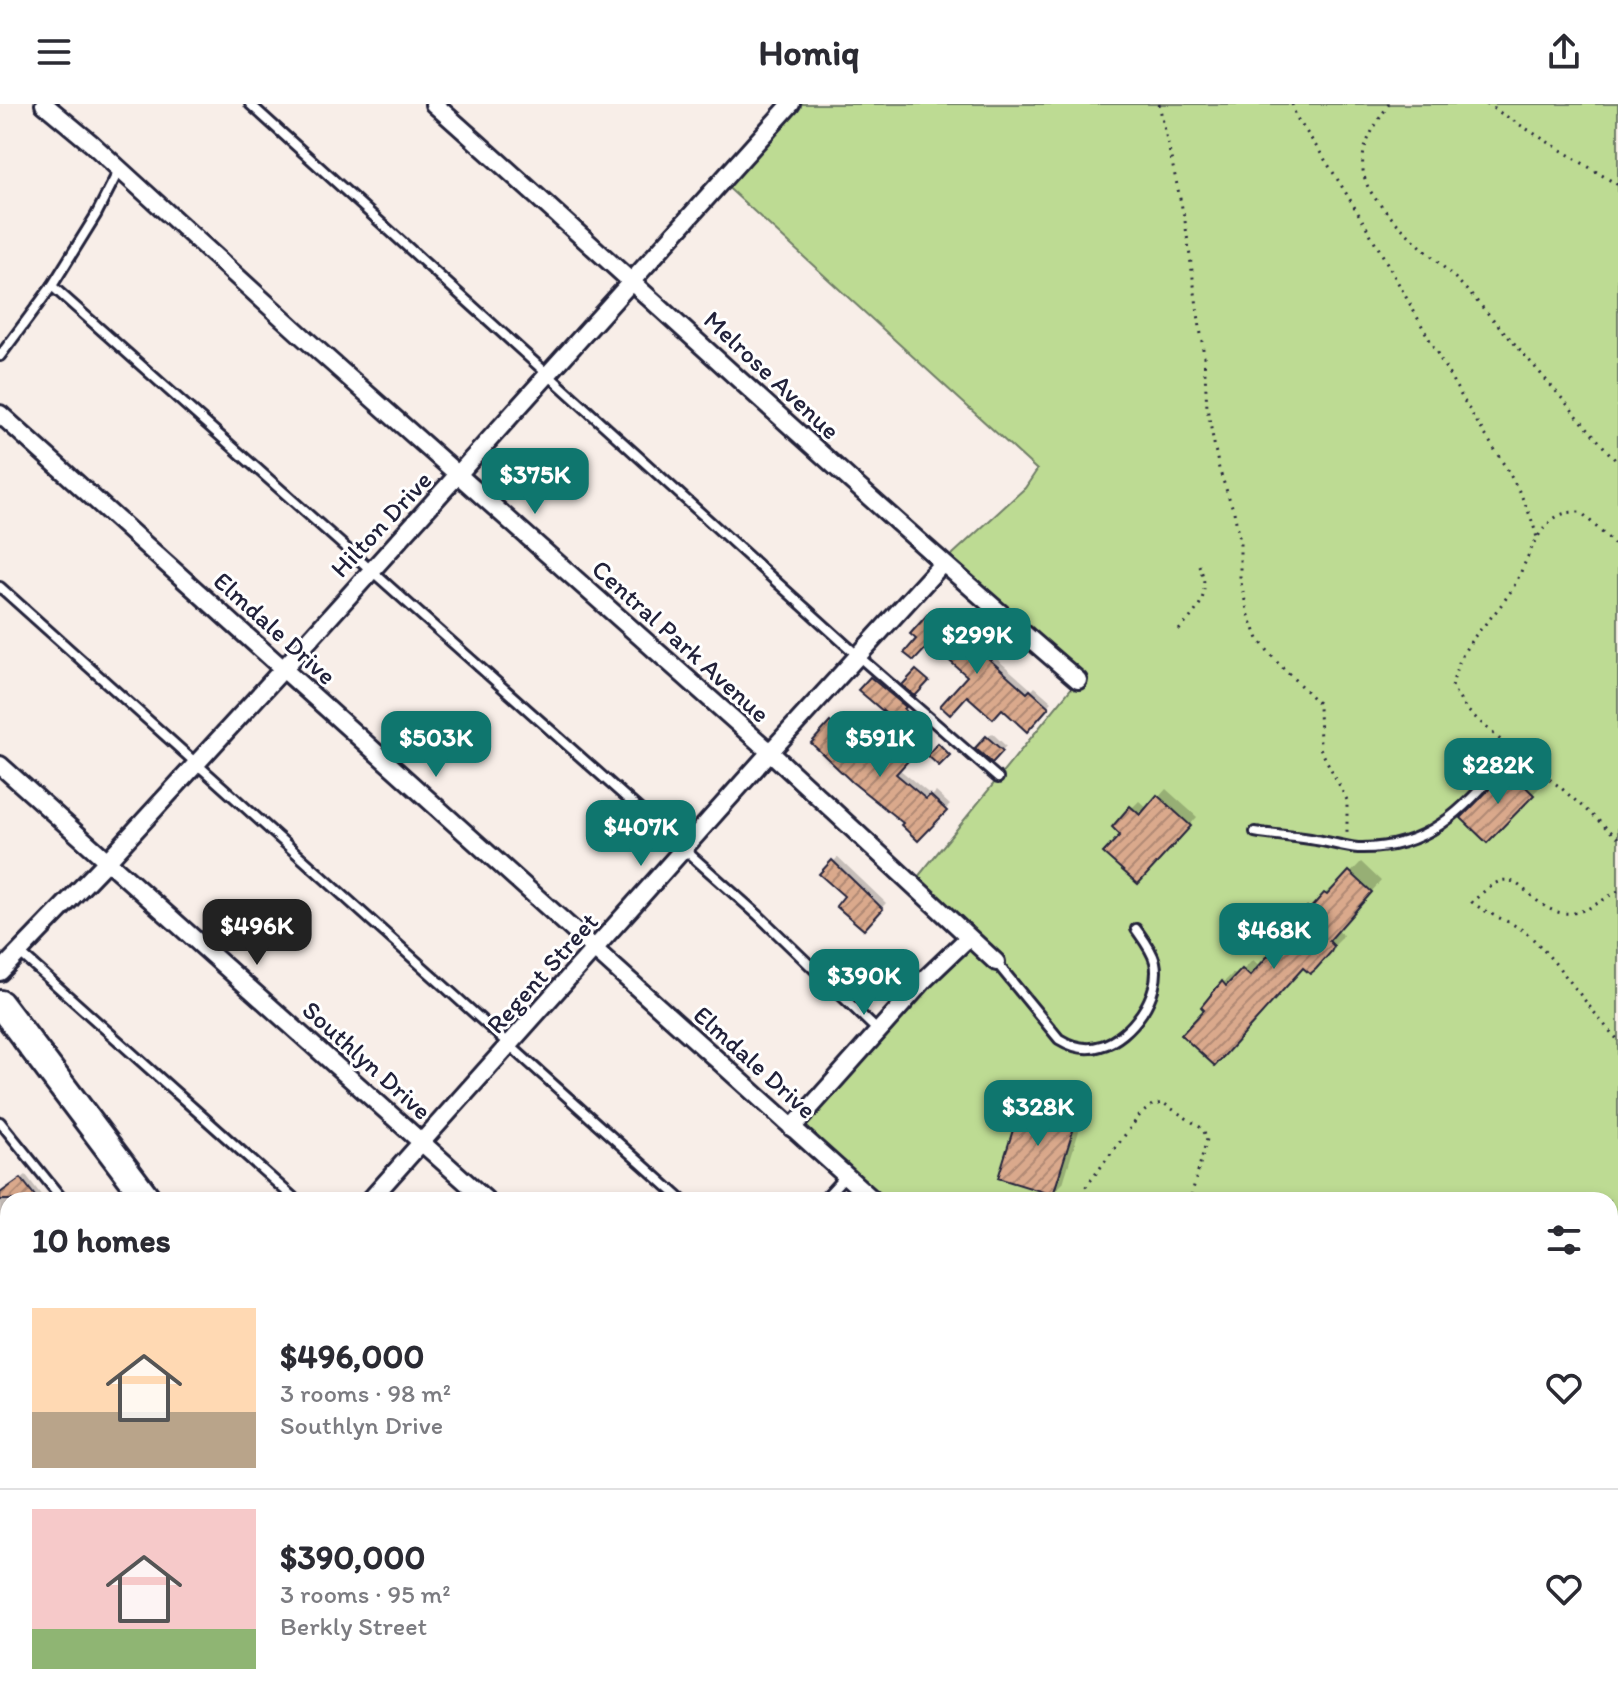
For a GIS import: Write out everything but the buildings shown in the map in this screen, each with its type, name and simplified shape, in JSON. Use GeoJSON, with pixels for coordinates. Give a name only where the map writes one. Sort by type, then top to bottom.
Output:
{"type":"FeatureCollection","features":[{"type":"Feature","properties":{"kind":"main road"},"geometry":{"type":"LineString","coordinates":[[0,1004],[142,1192]]}},
{"type":"Feature","properties":{"kind":"street","name":"Central Park Avenue"},"geometry":{"type":"LineString","coordinates":[[44,104],[770,752],[996,962]]}},
{"type":"Feature","properties":{"kind":"street","name":"Melrose Avenue"},"geometry":{"type":"LineString","coordinates":[[434,104],[633,280],[942,564],[1078,680]]}},
{"type":"Feature","properties":{"kind":"street","name":"Hilton Drive"},"geometry":{"type":"LineString","coordinates":[[0,972],[108,860],[284,668],[791,104]]}},
{"type":"Feature","properties":{"kind":"street","name":"Elmdale Drive"},"geometry":{"type":"LineString","coordinates":[[0,414],[864,1192]]}},
{"type":"Feature","properties":{"kind":"street","name":"Regent Street"},"geometry":{"type":"LineString","coordinates":[[377,1192],[942,564]]}},
{"type":"Feature","properties":{"kind":"street","name":"Southlyn Drive"},"geometry":{"type":"LineString","coordinates":[[0,765],[477,1192]]}},
{"type":"Feature","properties":{"kind":"street"},"geometry":{"type":"LineString","coordinates":[[792,1128],[925,979],[968,938]]}},
{"type":"Feature","properties":{"kind":"lane"},"geometry":{"type":"LineString","coordinates":[[250,104],[857,655],[998,778]]}},
{"type":"Feature","properties":{"kind":"lane"},"geometry":{"type":"LineString","coordinates":[[0,356],[52,286],[120,169]]}},
{"type":"Feature","properties":{"kind":"lane"},"geometry":{"type":"LineString","coordinates":[[52,286],[758,915],[878,1031]]}},
{"type":"Feature","properties":{"kind":"lane"},"geometry":{"type":"LineString","coordinates":[[0,587],[673,1192]]}},
{"type":"Feature","properties":{"kind":"lane"},"geometry":{"type":"LineString","coordinates":[[1255,832],[1317,840],[1344,847],[1391,847],[1410,842],[1469,800],[1514,752]]}},
{"type":"Feature","properties":{"kind":"lane"},"geometry":{"type":"LineString","coordinates":[[996,962],[1059,1039],[1072,1047],[1097,1048],[1116,1040],[1131,1025],[1152,992],[1155,963],[1136,929]]}},
{"type":"Feature","properties":{"kind":"lane"},"geometry":{"type":"LineString","coordinates":[[19,952],[287,1192]]}},
{"type":"Feature","properties":{"kind":"lane"},"geometry":{"type":"LineString","coordinates":[[0,1122],[57,1192]]}},
{"type":"Feature","properties":{"kind":"lane"},"geometry":{"type":"LineString","coordinates":[[830,1192],[846,1175]]}},
{"type":"Feature","properties":{"kind":"path"},"geometry":{"type":"LineString","coordinates":[[1159,104],[1185,221],[1204,356],[1207,408],[1219,469],[1240,541],[1240,578],[1247,610],[1258,639],[1319,704],[1320,748],[1347,800],[1348,825],[1344,847]]}},
{"type":"Feature","properties":{"kind":"path"},"geometry":{"type":"LineString","coordinates":[[1292,104],[1296,117],[1356,208],[1531,512],[1538,540]]}},
{"type":"Feature","properties":{"kind":"path"},"geometry":{"type":"LineString","coordinates":[[1389,104],[1366,144],[1361,164],[1367,185],[1388,213],[1460,283],[1618,463]]}},
{"type":"Feature","properties":{"kind":"path"},"geometry":{"type":"LineString","coordinates":[[1486,104],[1618,185]]}},
{"type":"Feature","properties":{"kind":"path"},"geometry":{"type":"LineString","coordinates":[[1618,548],[1581,512],[1563,512],[1546,525],[1509,594],[1466,646],[1456,667],[1452,688],[1466,709],[1618,838]]}},
{"type":"Feature","properties":{"kind":"path"},"geometry":{"type":"LineString","coordinates":[[1179,630],[1199,610],[1202,599],[1204,575],[1197,561]]}},
{"type":"Feature","properties":{"kind":"path"},"geometry":{"type":"LineString","coordinates":[[1618,891],[1585,910],[1570,914],[1538,904],[1518,883],[1509,879],[1498,881],[1472,902],[1483,912],[1509,921],[1528,935],[1618,1040]]}},
{"type":"Feature","properties":{"kind":"path"},"geometry":{"type":"LineString","coordinates":[[1082,1192],[1140,1115],[1152,1105],[1163,1103],[1203,1129],[1207,1139],[1192,1192]]}},
{"type":"Feature","properties":{"kind":"green space"},"geometry":{"type":"Polygon","coordinates":[[[791,104],[1618,104],[1618,1192],[864,1192],[792,1128],[968,938],[913,883],[1078,680],[942,564],[1025,488],[1037,470],[722,182],[791,104]]]}}]}
